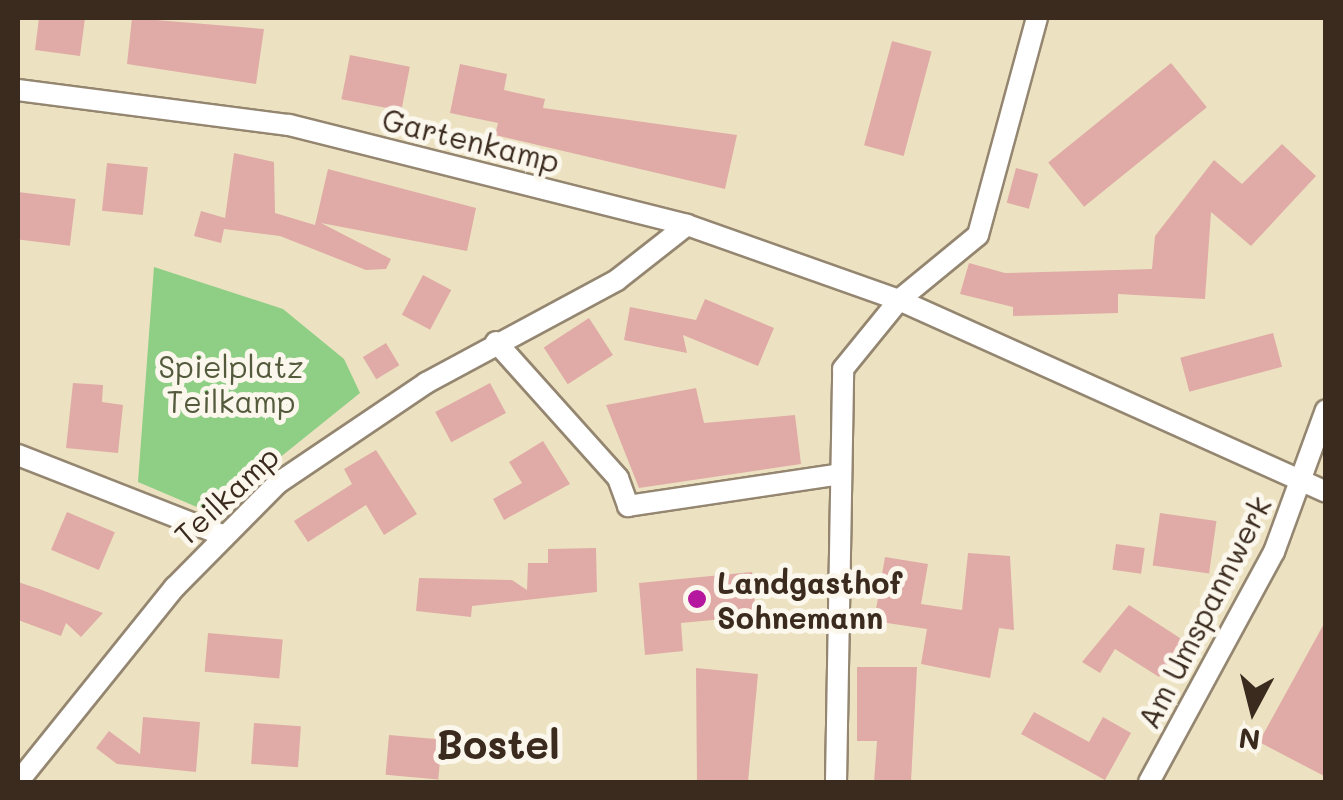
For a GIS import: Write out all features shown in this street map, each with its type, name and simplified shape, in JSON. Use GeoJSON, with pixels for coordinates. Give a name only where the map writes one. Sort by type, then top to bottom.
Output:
{"type":"FeatureCollection","features":[{"type":"Feature","properties":{"kind":"street"},"geometry":{"type":"LineString","coordinates":[[836,782],[836,476],[842,369],[898,300],[978,235],[1036,18]]}},
{"type":"Feature","properties":{"kind":"street","name":"Gartenkamp"},"geometry":{"type":"LineString","coordinates":[[18,90],[289,125],[687,226],[898,300],[1326,492]]}},
{"type":"Feature","properties":{"kind":"street","name":"Teilkamp"},"geometry":{"type":"LineString","coordinates":[[18,782],[222,535],[348,430],[496,342],[617,280],[687,226]]}},
{"type":"Feature","properties":{"kind":"street"},"geometry":{"type":"LineString","coordinates":[[496,342],[618,478],[628,506],[836,476]]}},
{"type":"Feature","properties":{"kind":"street","name":"Am Umspannwerk"},"geometry":{"type":"LineString","coordinates":[[1149,782],[1227,645],[1302,482],[1326,410]]}},
{"type":"Feature","properties":{"kind":"street"},"geometry":{"type":"LineString","coordinates":[[18,456],[222,535]]}},
{"type":"Feature","properties":{"kind":"green space","name":"Spielplatz Teilkamp"},"geometry":{"type":"Polygon","coordinates":[[[154,267],[283,309],[344,359],[360,393],[211,513],[138,482],[154,267]]]}},
{"type":"Feature","properties":{"kind":"building"},"geometry":{"type":"Polygon","coordinates":[[[39,18],[85,18],[80,56],[35,50],[39,18]]]}},
{"type":"Feature","properties":{"kind":"building"},"geometry":{"type":"Polygon","coordinates":[[[132,18],[264,29],[256,84],[127,64],[132,18]]]}},
{"type":"Feature","properties":{"kind":"building"},"geometry":{"type":"Polygon","coordinates":[[[892,41],[932,52],[904,156],[864,145],[892,41]]]}},
{"type":"Feature","properties":{"kind":"building"},"geometry":{"type":"Polygon","coordinates":[[[350,55],[410,67],[401,111],[341,99],[350,55]]]}},
{"type":"Feature","properties":{"kind":"building"},"geometry":{"type":"Polygon","coordinates":[[[1171,63],[1207,107],[1084,207],[1048,162],[1171,63]]]}},
{"type":"Feature","properties":{"kind":"building"},"geometry":{"type":"Polygon","coordinates":[[[460,64],[507,74],[504,90],[545,99],[543,108],[737,135],[725,189],[495,135],[498,123],[450,113],[460,64]]]}},
{"type":"Feature","properties":{"kind":"building"},"geometry":{"type":"Polygon","coordinates":[[[1282,144],[1316,176],[1251,246],[1211,212],[1205,299],[1118,294],[1118,313],[1013,316],[1013,307],[960,294],[969,263],[1005,273],[1152,269],[1155,236],[1214,160],[1242,184],[1282,144]]]}},
{"type":"Feature","properties":{"kind":"building"},"geometry":{"type":"Polygon","coordinates":[[[234,153],[274,162],[275,213],[315,225],[328,169],[476,208],[467,251],[321,223],[391,259],[386,269],[366,270],[280,236],[224,229],[221,243],[194,236],[201,211],[225,218],[234,153]]]}},
{"type":"Feature","properties":{"kind":"building"},"geometry":{"type":"Polygon","coordinates":[[[107,163],[148,167],[143,215],[102,211],[107,163]]]}},
{"type":"Feature","properties":{"kind":"building"},"geometry":{"type":"Polygon","coordinates":[[[1016,168],[1038,174],[1029,209],[1007,203],[1016,168]]]}},
{"type":"Feature","properties":{"kind":"building"},"geometry":{"type":"Polygon","coordinates":[[[18,192],[76,199],[70,246],[18,239],[18,192]]]}},
{"type":"Feature","properties":{"kind":"building"},"geometry":{"type":"Polygon","coordinates":[[[423,275],[451,290],[430,330],[402,315],[423,275]]]}},
{"type":"Feature","properties":{"kind":"building"},"geometry":{"type":"Polygon","coordinates":[[[705,299],[774,328],[758,366],[683,335],[687,353],[624,340],[630,307],[696,320],[705,299]]]}},
{"type":"Feature","properties":{"kind":"building"},"geometry":{"type":"Polygon","coordinates":[[[589,318],[613,355],[568,384],[544,347],[589,318]]]}},
{"type":"Feature","properties":{"kind":"building"},"geometry":{"type":"Polygon","coordinates":[[[1273,333],[1282,367],[1189,392],[1180,358],[1273,333]]]}},
{"type":"Feature","properties":{"kind":"building"},"geometry":{"type":"Polygon","coordinates":[[[386,343],[399,365],[376,379],[363,357],[386,343]]]}},
{"type":"Feature","properties":{"kind":"building"},"geometry":{"type":"Polygon","coordinates":[[[73,383],[103,385],[102,402],[123,405],[118,453],[66,448],[73,383]]]}},
{"type":"Feature","properties":{"kind":"building"},"geometry":{"type":"Polygon","coordinates":[[[490,383],[506,413],[451,442],[435,412],[490,383]]]}},
{"type":"Feature","properties":{"kind":"building"},"geometry":{"type":"Polygon","coordinates":[[[696,388],[704,423],[795,415],[801,464],[639,488],[606,405],[696,388]]]}},
{"type":"Feature","properties":{"kind":"building"},"geometry":{"type":"Polygon","coordinates":[[[543,441],[570,484],[504,520],[493,499],[522,483],[509,462],[543,441]]]}},
{"type":"Feature","properties":{"kind":"building"},"geometry":{"type":"Polygon","coordinates":[[[376,450],[417,514],[384,535],[366,505],[308,542],[294,521],[352,484],[344,469],[376,450]]]}},
{"type":"Feature","properties":{"kind":"building"},"geometry":{"type":"Polygon","coordinates":[[[67,512],[115,532],[99,570],[51,550],[67,512]]]}},
{"type":"Feature","properties":{"kind":"building"},"geometry":{"type":"Polygon","coordinates":[[[1160,513],[1216,521],[1209,573],[1153,565],[1160,513]]]}},
{"type":"Feature","properties":{"kind":"building"},"geometry":{"type":"Polygon","coordinates":[[[1116,544],[1145,548],[1141,574],[1112,570],[1116,544]]]}},
{"type":"Feature","properties":{"kind":"building"},"geometry":{"type":"Polygon","coordinates":[[[596,548],[597,592],[472,606],[471,617],[416,611],[419,578],[512,580],[527,590],[528,563],[548,563],[548,549],[596,548]]]}},
{"type":"Feature","properties":{"kind":"building"},"geometry":{"type":"Polygon","coordinates":[[[968,553],[1010,556],[1014,630],[999,628],[990,678],[921,664],[927,629],[874,621],[885,557],[928,564],[921,604],[962,610],[968,553]]]}},
{"type":"Feature","properties":{"kind":"building","name":"Landgasthof Sohnemann"},"geometry":{"type":"Polygon","coordinates":[[[752,572],[756,616],[681,623],[683,651],[645,655],[639,583],[752,572]]]}},
{"type":"Feature","properties":{"kind":"building"},"geometry":{"type":"Polygon","coordinates":[[[18,582],[103,613],[81,637],[66,623],[61,636],[18,620],[18,582]]]}},
{"type":"Feature","properties":{"kind":"building"},"geometry":{"type":"Polygon","coordinates":[[[1129,605],[1183,640],[1159,677],[1115,649],[1100,673],[1082,662],[1129,605]]]}},
{"type":"Feature","properties":{"kind":"building"},"geometry":{"type":"Polygon","coordinates":[[[1326,620],[1326,777],[1259,742],[1326,620]]]}},
{"type":"Feature","properties":{"kind":"building"},"geometry":{"type":"Polygon","coordinates":[[[208,633],[283,640],[279,678],[205,672],[208,633]]]}},
{"type":"Feature","properties":{"kind":"building"},"geometry":{"type":"Polygon","coordinates":[[[857,667],[917,667],[911,782],[874,782],[877,741],[857,741],[857,667]]]}},
{"type":"Feature","properties":{"kind":"building"},"geometry":{"type":"Polygon","coordinates":[[[696,668],[758,674],[748,782],[697,782],[696,668]]]}},
{"type":"Feature","properties":{"kind":"building"},"geometry":{"type":"Polygon","coordinates":[[[1034,712],[1089,742],[1103,717],[1131,733],[1105,780],[1021,734],[1034,712]]]}},
{"type":"Feature","properties":{"kind":"building"},"geometry":{"type":"Polygon","coordinates":[[[143,717],[200,722],[196,772],[117,764],[96,748],[109,731],[140,754],[143,717]]]}},
{"type":"Feature","properties":{"kind":"building"},"geometry":{"type":"Polygon","coordinates":[[[254,723],[301,726],[298,767],[251,764],[254,723]]]}},
{"type":"Feature","properties":{"kind":"building"},"geometry":{"type":"Polygon","coordinates":[[[389,735],[442,740],[438,779],[386,775],[389,735]]]}},
{"type":"Feature","properties":{"kind":"place","name":"Landgasthof Sohnemann"},"geometry":{"type":"Point","coordinates":[697,599]}},
{"type":"Feature","properties":{"kind":"district","name":"Bostel"},"geometry":{"type":"Point","coordinates":[498,743]}}]}
